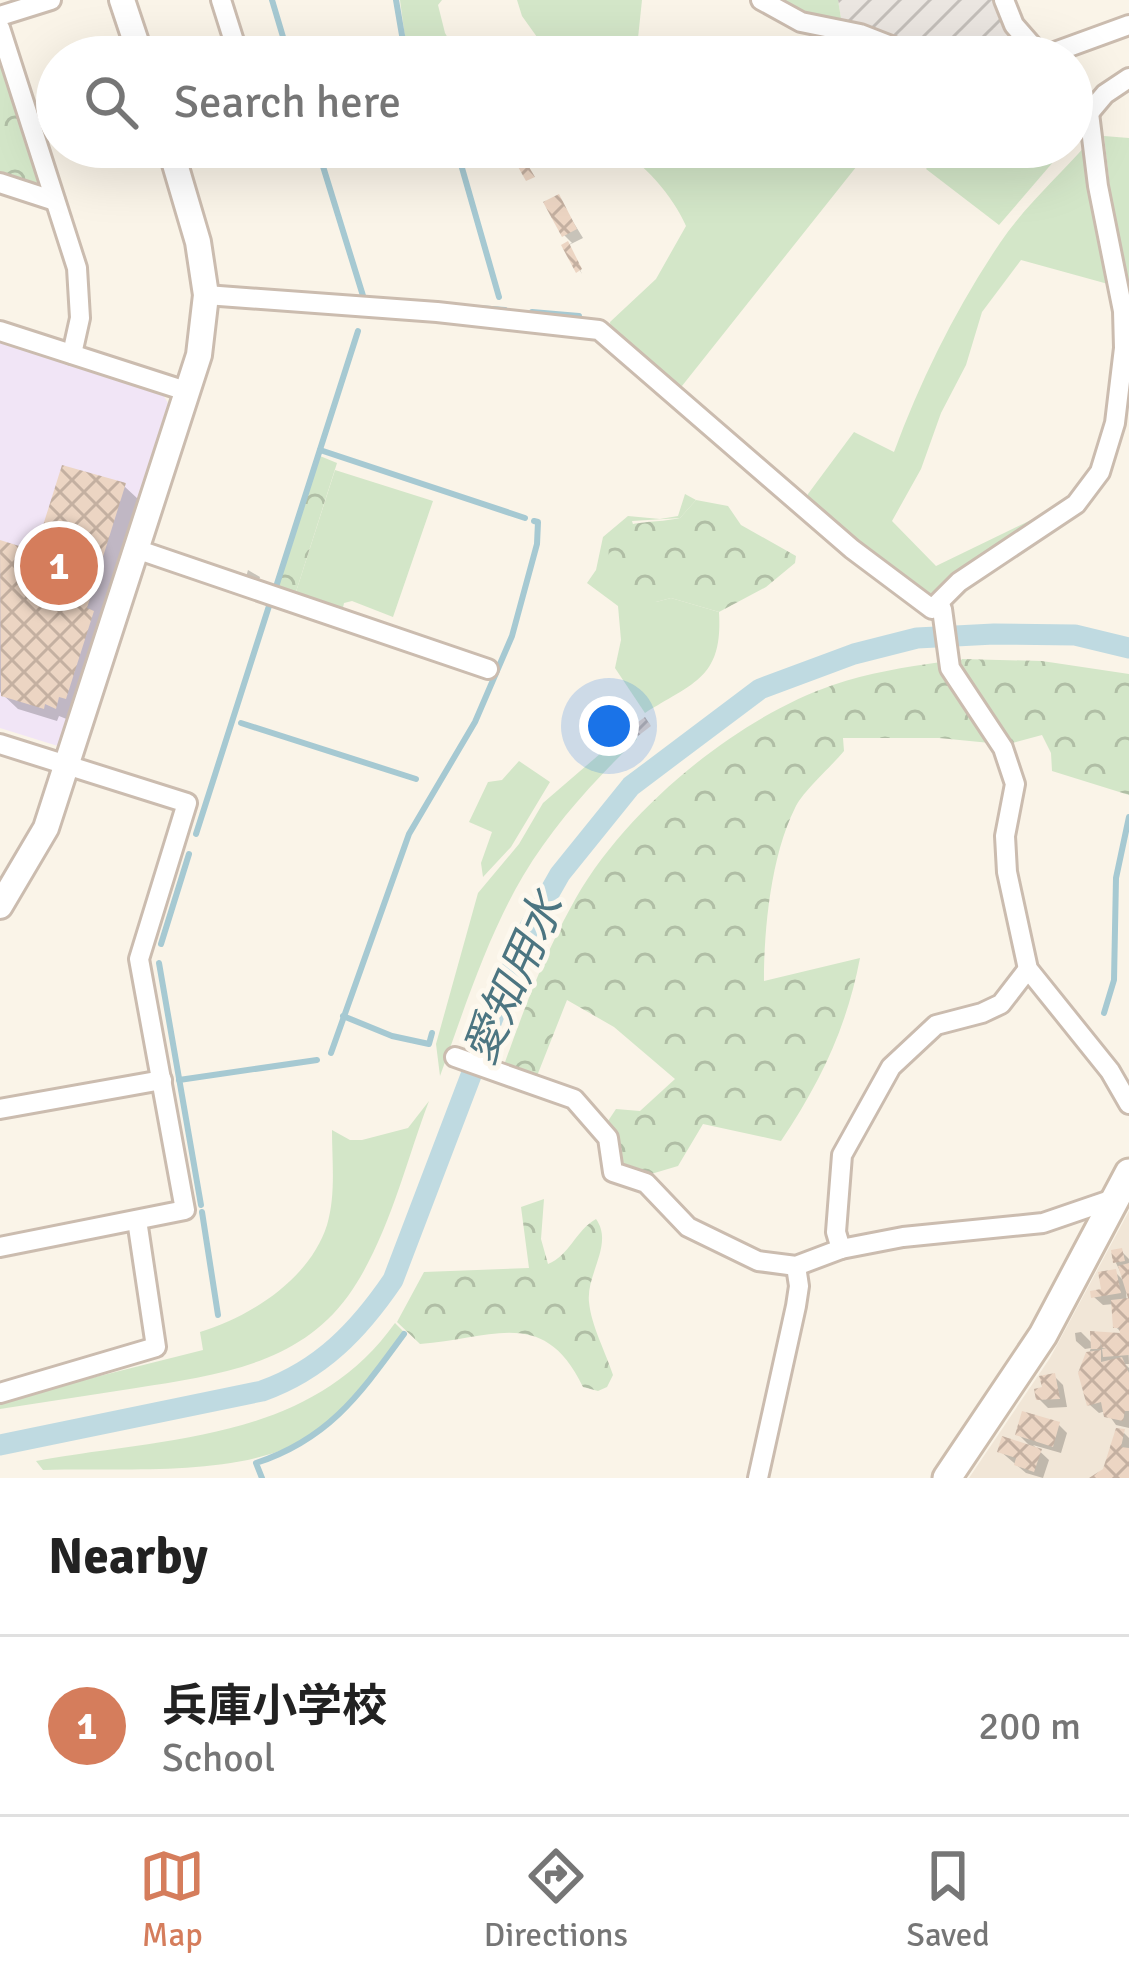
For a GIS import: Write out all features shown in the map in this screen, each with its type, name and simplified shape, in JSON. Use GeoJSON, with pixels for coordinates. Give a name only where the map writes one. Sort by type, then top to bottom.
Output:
{"type":"FeatureCollection","features":[{"type":"Feature","properties":{"kind":"main road"},"geometry":{"type":"LineString","coordinates":[[947,1478],[1043,1335],[1122,1186]]}},
{"type":"Feature","properties":{"kind":"street"},"geometry":{"type":"LineString","coordinates":[[0,16],[51,0]]}},
{"type":"Feature","properties":{"kind":"street"},"geometry":{"type":"LineString","coordinates":[[122,0],[134,36]]}},
{"type":"Feature","properties":{"kind":"street"},"geometry":{"type":"LineString","coordinates":[[221,0],[232,36]]}},
{"type":"Feature","properties":{"kind":"street"},"geometry":{"type":"LineString","coordinates":[[761,0],[801,22],[865,36]]}},
{"type":"Feature","properties":{"kind":"street"},"geometry":{"type":"LineString","coordinates":[[1004,0],[1024,36]]}},
{"type":"Feature","properties":{"kind":"street"},"geometry":{"type":"LineString","coordinates":[[1093,39],[1129,26]]}},
{"type":"Feature","properties":{"kind":"street"},"geometry":{"type":"LineString","coordinates":[[0,28],[36,141]]}},
{"type":"Feature","properties":{"kind":"street"},"geometry":{"type":"LineString","coordinates":[[1093,102],[1129,78]]}},
{"type":"Feature","properties":{"kind":"street"},"geometry":{"type":"LineString","coordinates":[[206,295],[599,330],[852,549],[932,610],[959,582],[1076,504],[1100,472],[1115,423],[1124,348],[1123,311],[1093,164]]}},
{"type":"Feature","properties":{"kind":"street"},"geometry":{"type":"LineString","coordinates":[[45,168],[77,268],[80,318],[72,353]]}},
{"type":"Feature","properties":{"kind":"street"},"geometry":{"type":"LineString","coordinates":[[0,905],[46,828],[200,355],[206,295],[198,242],[176,168]]}},
{"type":"Feature","properties":{"kind":"street"},"geometry":{"type":"LineString","coordinates":[[0,183],[55,201]]}},
{"type":"Feature","properties":{"kind":"street"},"geometry":{"type":"LineString","coordinates":[[0,331],[189,392]]}},
{"type":"Feature","properties":{"kind":"street"},"geometry":{"type":"LineString","coordinates":[[136,549],[488,669]]}},
{"type":"Feature","properties":{"kind":"street"},"geometry":{"type":"LineString","coordinates":[[942,609],[950,668],[1003,748],[1015,784],[1005,836],[1006,872],[1028,969],[1099,1056],[1129,1104]]}},
{"type":"Feature","properties":{"kind":"street"},"geometry":{"type":"LineString","coordinates":[[0,744],[187,803],[140,959],[185,1210],[0,1247]]}},
{"type":"Feature","properties":{"kind":"street"},"geometry":{"type":"LineString","coordinates":[[841,1249],[836,1232],[842,1155],[891,1067],[936,1025],[1001,1004],[1028,969]]}},
{"type":"Feature","properties":{"kind":"street"},"geometry":{"type":"LineString","coordinates":[[455,1057],[574,1099],[608,1138],[613,1172],[646,1183],[688,1227],[758,1261],[796,1266],[841,1249],[903,1237],[1043,1223],[1122,1186]]}},
{"type":"Feature","properties":{"kind":"street"},"geometry":{"type":"LineString","coordinates":[[0,1108],[162,1080]]}},
{"type":"Feature","properties":{"kind":"street"},"geometry":{"type":"LineString","coordinates":[[0,1393],[156,1347],[137,1220]]}},
{"type":"Feature","properties":{"kind":"street"},"geometry":{"type":"LineString","coordinates":[[758,1478],[796,1306],[796,1266]]}},
{"type":"Feature","properties":{"kind":"shaded area"},"geometry":{"type":"Polygon","coordinates":[[[838,0],[992,0],[1012,36],[874,36],[842,24],[838,0]]]}},
{"type":"Feature","properties":{"kind":"shaded area"},"geometry":{"type":"Polygon","coordinates":[[[0,341],[162,393],[168,403],[61,747],[0,728],[0,341]]]}},
{"type":"Feature","properties":{"kind":"shaded area"},"geometry":{"type":"Polygon","coordinates":[[[1129,1211],[1129,1478],[969,1478],[1050,1358],[1129,1211]]]}},
{"type":"Feature","properties":{"kind":"green space"},"geometry":{"type":"Polygon","coordinates":[[[400,0],[442,0],[438,5],[447,36],[405,36],[400,0]]]}},
{"type":"Feature","properties":{"kind":"green space"},"geometry":{"type":"Polygon","coordinates":[[[517,0],[642,0],[638,36],[536,36],[517,0]]]}},
{"type":"Feature","properties":{"kind":"green space"},"geometry":{"type":"Polygon","coordinates":[[[769,0],[838,0],[842,24],[803,19],[769,0]]]}},
{"type":"Feature","properties":{"kind":"green space"},"geometry":{"type":"Polygon","coordinates":[[[0,56],[40,178],[34,186],[0,175],[0,56]]]}},
{"type":"Feature","properties":{"kind":"green space"},"geometry":{"type":"Polygon","coordinates":[[[1104,136],[1129,138],[1129,287],[1123,286],[1119,266],[1104,136]]]}},
{"type":"Feature","properties":{"kind":"green space"},"geometry":{"type":"Polygon","coordinates":[[[643,168],[855,168],[678,391],[611,332],[610,322],[656,279],[686,226],[643,168]]]}},
{"type":"Feature","properties":{"kind":"green space"},"geometry":{"type":"Polygon","coordinates":[[[927,168],[1048,168],[999,225],[927,168]]]}},
{"type":"Feature","properties":{"kind":"green space"},"geometry":{"type":"Polygon","coordinates":[[[1065,168],[1091,168],[1108,284],[1021,260],[982,312],[966,365],[941,413],[921,469],[892,521],[936,566],[1058,507],[924,598],[808,501],[808,494],[854,432],[894,452],[941,344],[984,268],[1020,217],[1065,168]]]}},
{"type":"Feature","properties":{"kind":"green space"},"geometry":{"type":"Polygon","coordinates":[[[320,456],[337,463],[295,595],[277,590],[320,456]]]}},
{"type":"Feature","properties":{"kind":"green space"},"geometry":{"type":"Polygon","coordinates":[[[335,470],[433,501],[393,617],[352,601],[344,603],[342,612],[295,595],[335,470]]]}},
{"type":"Feature","properties":{"kind":"green space"},"geometry":{"type":"Polygon","coordinates":[[[685,494],[696,500],[680,518],[632,521],[656,602],[671,598],[719,612],[716,651],[702,676],[645,713],[615,668],[621,640],[618,606],[587,583],[596,570],[603,537],[628,516],[678,516],[685,494]]]}},
{"type":"Feature","properties":{"kind":"green space"},"geometry":{"type":"Polygon","coordinates":[[[696,500],[728,506],[741,525],[796,556],[795,563],[766,587],[719,612],[671,598],[656,602],[638,598],[610,573],[611,540],[626,526],[680,518],[696,500]]]}},
{"type":"Feature","properties":{"kind":"green space"},"geometry":{"type":"Polygon","coordinates":[[[962,659],[1042,661],[1129,674],[1129,795],[1052,771],[1051,753],[1042,735],[1012,743],[958,664],[962,659]]]}},
{"type":"Feature","properties":{"kind":"green space"},"geometry":{"type":"Polygon","coordinates":[[[941,662],[990,743],[843,738],[844,751],[799,801],[787,827],[767,916],[764,981],[860,958],[840,1031],[820,1076],[781,1141],[703,1124],[678,1166],[641,1177],[617,1169],[608,1121],[616,1109],[640,1111],[675,1079],[614,1027],[567,1000],[535,1081],[503,1068],[551,946],[592,872],[649,805],[757,721],[833,685],[941,662]]]}},
{"type":"Feature","properties":{"kind":"green space"},"geometry":{"type":"Polygon","coordinates":[[[630,728],[637,739],[561,821],[510,899],[440,1076],[436,1044],[478,893],[519,844],[543,803],[630,728]]]}},
{"type":"Feature","properties":{"kind":"green space"},"geometry":{"type":"Polygon","coordinates":[[[519,761],[550,782],[511,847],[483,877],[481,863],[492,832],[469,822],[488,782],[502,780],[519,761]]]}},
{"type":"Feature","properties":{"kind":"green space"},"geometry":{"type":"Polygon","coordinates":[[[429,1101],[385,1226],[362,1274],[327,1320],[304,1338],[224,1372],[0,1409],[0,1401],[203,1350],[200,1332],[239,1317],[276,1293],[319,1244],[332,1202],[332,1130],[350,1140],[362,1140],[408,1128],[429,1101]]]}},
{"type":"Feature","properties":{"kind":"green space"},"geometry":{"type":"Polygon","coordinates":[[[544,1199],[541,1239],[548,1264],[596,1219],[601,1229],[589,1302],[613,1375],[607,1387],[598,1391],[583,1387],[568,1361],[533,1336],[492,1334],[420,1344],[397,1322],[424,1272],[529,1268],[521,1207],[544,1199]]]}},
{"type":"Feature","properties":{"kind":"green space"},"geometry":{"type":"Polygon","coordinates":[[[395,1323],[404,1332],[345,1405],[317,1431],[274,1453],[176,1468],[43,1470],[36,1461],[185,1438],[279,1413],[361,1362],[395,1323]]]}},
{"type":"Feature","properties":{"kind":"building"},"geometry":{"type":"Polygon","coordinates":[[[519,168],[530,168],[535,177],[526,181],[519,168]]]}},
{"type":"Feature","properties":{"kind":"building"},"geometry":{"type":"Polygon","coordinates":[[[559,194],[577,229],[562,237],[543,202],[559,194]]]}},
{"type":"Feature","properties":{"kind":"building"},"geometry":{"type":"Polygon","coordinates":[[[568,241],[582,269],[576,273],[561,245],[568,241]]]}},
{"type":"Feature","properties":{"kind":"building"},"geometry":{"type":"Polygon","coordinates":[[[62,465],[126,483],[87,608],[94,611],[66,699],[59,697],[56,709],[45,704],[44,709],[1,696],[0,540],[35,551],[62,465]]]}},
{"type":"Feature","properties":{"kind":"building"},"geometry":{"type":"Polygon","coordinates":[[[645,717],[651,726],[638,736],[631,727],[645,717]]]}},
{"type":"Feature","properties":{"kind":"building"},"geometry":{"type":"Polygon","coordinates":[[[1122,1248],[1125,1261],[1113,1263],[1111,1250],[1122,1248]]]}},
{"type":"Feature","properties":{"kind":"building"},"geometry":{"type":"Polygon","coordinates":[[[1129,1263],[1129,1298],[1128,1298],[1118,1266],[1129,1263]]]}},
{"type":"Feature","properties":{"kind":"building"},"geometry":{"type":"Polygon","coordinates":[[[1116,1269],[1121,1293],[1091,1298],[1090,1291],[1101,1289],[1098,1272],[1116,1269]]]}},
{"type":"Feature","properties":{"kind":"building"},"geometry":{"type":"Polygon","coordinates":[[[1129,1298],[1129,1355],[1103,1357],[1102,1349],[1107,1348],[1100,1341],[1101,1349],[1091,1349],[1090,1331],[1120,1333],[1113,1328],[1111,1300],[1129,1298]]]}},
{"type":"Feature","properties":{"kind":"building"},"geometry":{"type":"Polygon","coordinates":[[[1101,1350],[1101,1362],[1122,1357],[1129,1373],[1129,1411],[1123,1421],[1104,1417],[1101,1402],[1087,1406],[1078,1373],[1086,1352],[1101,1350]]]}},
{"type":"Feature","properties":{"kind":"building"},"geometry":{"type":"Polygon","coordinates":[[[1055,1373],[1060,1399],[1036,1400],[1034,1389],[1042,1387],[1039,1376],[1055,1373]]]}},
{"type":"Feature","properties":{"kind":"building"},"geometry":{"type":"Polygon","coordinates":[[[1022,1411],[1060,1422],[1053,1447],[1015,1435],[1022,1411]]]}},
{"type":"Feature","properties":{"kind":"building"},"geometry":{"type":"Polygon","coordinates":[[[1116,1428],[1125,1429],[1121,1447],[1129,1448],[1129,1478],[1089,1478],[1103,1469],[1116,1428]]]}},
{"type":"Feature","properties":{"kind":"building"},"geometry":{"type":"Polygon","coordinates":[[[1002,1436],[1042,1449],[1034,1472],[1014,1465],[1016,1458],[997,1452],[1002,1436]]]}},
{"type":"Feature","properties":{"kind":"waterway"},"geometry":{"type":"LineString","coordinates":[[272,0],[283,36]]}},
{"type":"Feature","properties":{"kind":"waterway"},"geometry":{"type":"LineString","coordinates":[[396,0],[402,36]]}},
{"type":"Feature","properties":{"kind":"waterway"},"geometry":{"type":"LineString","coordinates":[[323,168],[364,299],[369,300]]}},
{"type":"Feature","properties":{"kind":"waterway"},"geometry":{"type":"LineString","coordinates":[[462,168],[499,297]]}},
{"type":"Feature","properties":{"kind":"waterway"},"geometry":{"type":"LineString","coordinates":[[478,308],[505,310]]}},
{"type":"Feature","properties":{"kind":"waterway"},"geometry":{"type":"LineString","coordinates":[[532,312],[579,316]]}},
{"type":"Feature","properties":{"kind":"waterway"},"geometry":{"type":"LineString","coordinates":[[275,590],[358,331]]}},
{"type":"Feature","properties":{"kind":"waterway"},"geometry":{"type":"LineString","coordinates":[[320,450],[525,518]]}},
{"type":"Feature","properties":{"kind":"waterway"},"geometry":{"type":"LineString","coordinates":[[331,1053],[409,834],[475,722],[512,636],[537,544],[538,522],[534,521]]}},
{"type":"Feature","properties":{"kind":"waterway"},"geometry":{"type":"LineString","coordinates":[[196,834],[269,606]]}},
{"type":"Feature","properties":{"kind":"waterway","name":"愛知用水"},"geometry":{"type":"LineString","coordinates":[[0,1445],[262,1391],[303,1372],[352,1332],[393,1280],[523,939],[560,874],[631,786],[760,689],[854,654],[917,638],[1075,635],[1129,648]]}},
{"type":"Feature","properties":{"kind":"waterway"},"geometry":{"type":"LineString","coordinates":[[241,723],[416,779]]}},
{"type":"Feature","properties":{"kind":"waterway"},"geometry":{"type":"LineString","coordinates":[[1104,1013],[1114,980],[1116,878],[1129,817]]}},
{"type":"Feature","properties":{"kind":"waterway"},"geometry":{"type":"LineString","coordinates":[[161,944],[189,854]]}},
{"type":"Feature","properties":{"kind":"waterway"},"geometry":{"type":"LineString","coordinates":[[159,963],[201,1205]]}},
{"type":"Feature","properties":{"kind":"waterway"},"geometry":{"type":"LineString","coordinates":[[343,1016],[392,1036],[429,1044],[432,1033]]}},
{"type":"Feature","properties":{"kind":"waterway"},"geometry":{"type":"LineString","coordinates":[[179,1080],[317,1060]]}},
{"type":"Feature","properties":{"kind":"waterway"},"geometry":{"type":"LineString","coordinates":[[202,1212],[218,1315]]}},
{"type":"Feature","properties":{"kind":"waterway"},"geometry":{"type":"LineString","coordinates":[[262,1478],[256,1463],[304,1441],[341,1412],[404,1334]]}},
{"type":"Feature","properties":{"kind":"place","name":"兵庫小学校"},"geometry":{"type":"Point","coordinates":[59,566]}}]}
